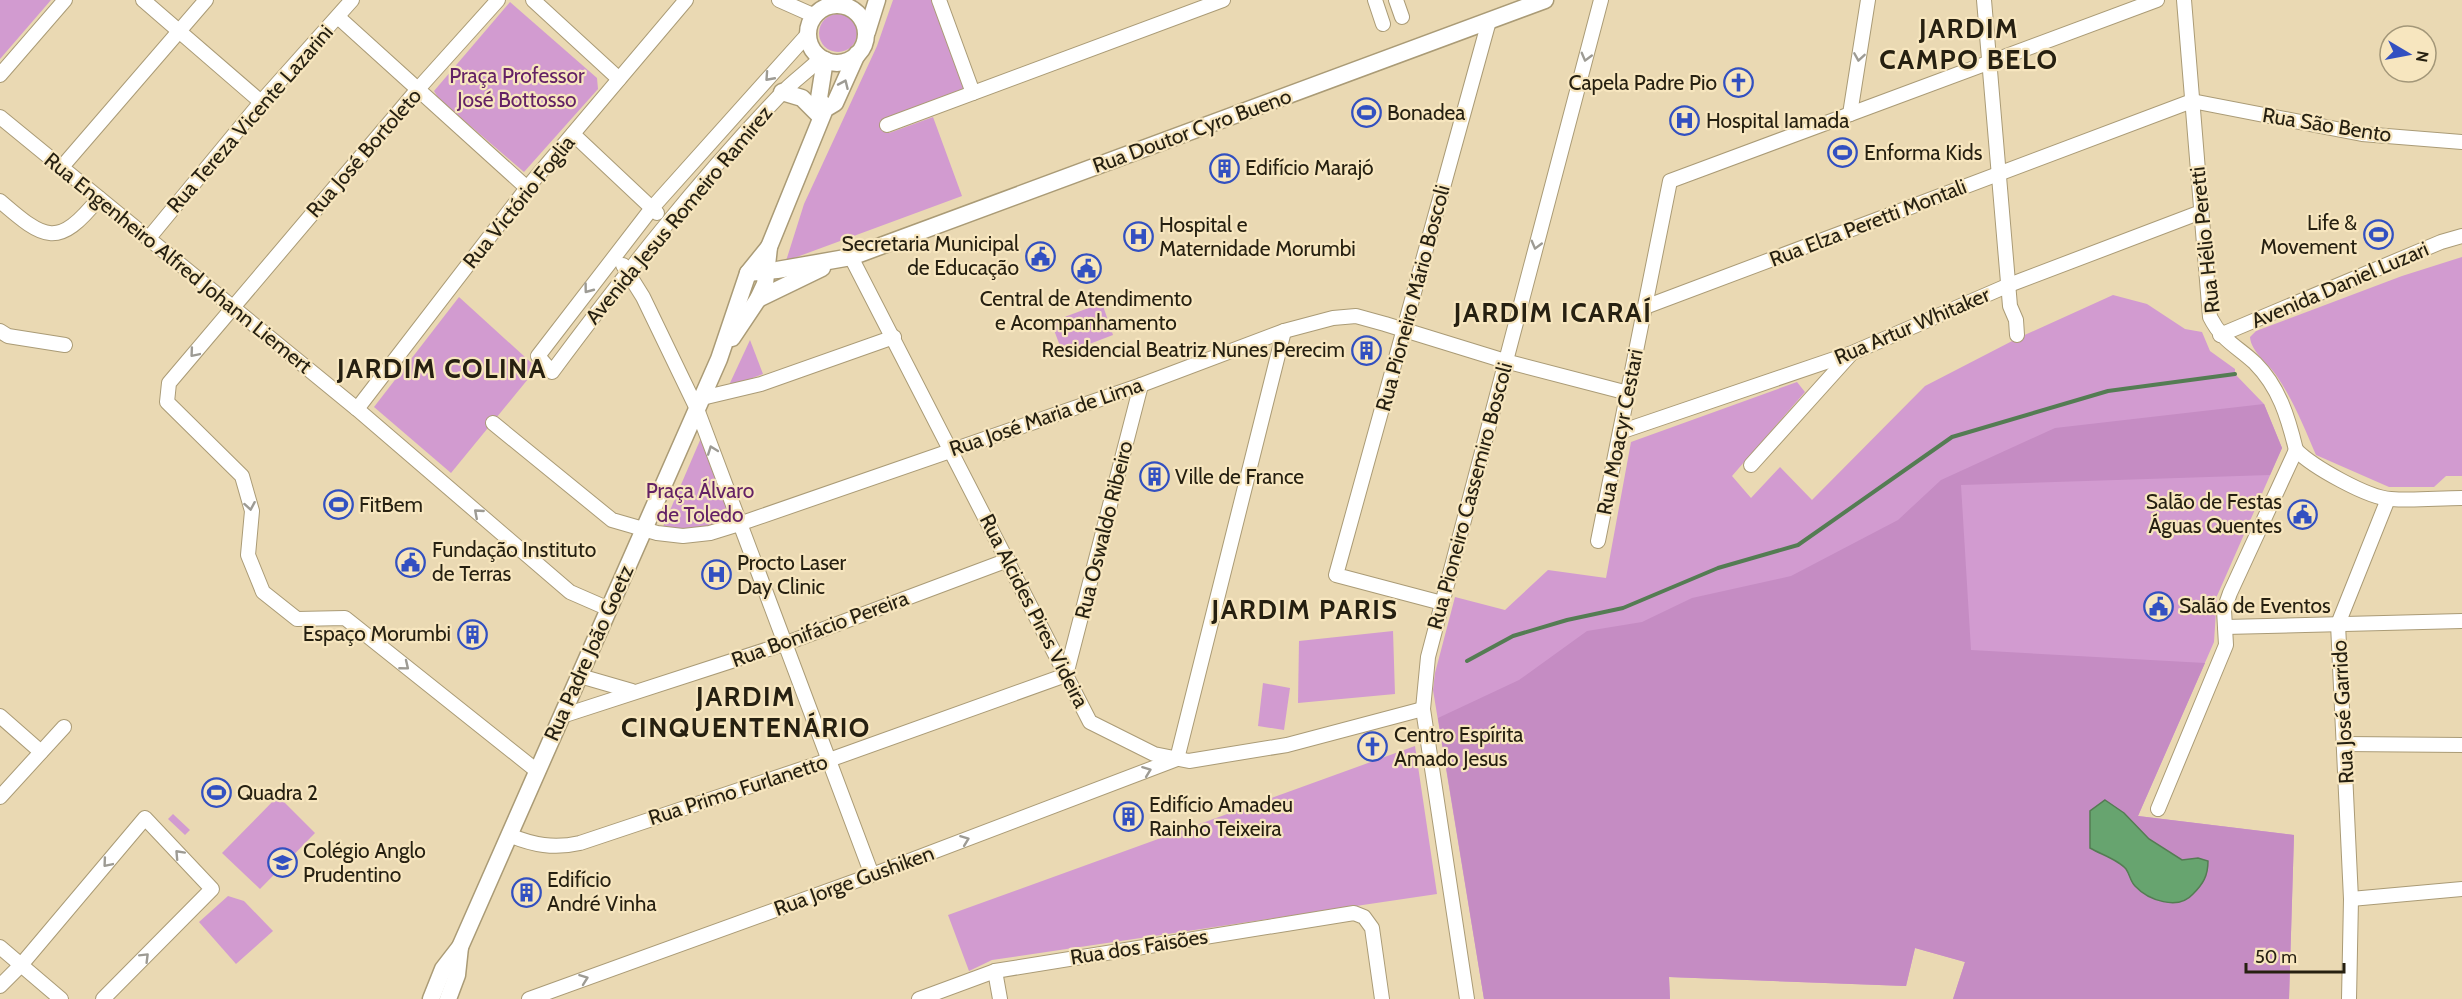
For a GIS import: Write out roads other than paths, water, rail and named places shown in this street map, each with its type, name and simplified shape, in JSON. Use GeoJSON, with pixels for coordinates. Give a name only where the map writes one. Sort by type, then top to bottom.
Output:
{"type":"FeatureCollection","features":[{"type":"Feature","properties":{"kind":"street"},"geometry":{"type":"LineString","coordinates":[[0,75],[65,0]]}},
{"type":"Feature","properties":{"kind":"street"},"geometry":{"type":"LineString","coordinates":[[143,0],[261,102]]}},
{"type":"Feature","properties":{"kind":"street"},"geometry":{"type":"LineString","coordinates":[[61,168],[206,0]]}},
{"type":"Feature","properties":{"kind":"street","name":"Rua Tereza Vicente Lazarini"},"geometry":{"type":"LineString","coordinates":[[148,239],[261,102],[352,0]]}},
{"type":"Feature","properties":{"kind":"street","name":"Rua José Bortoleto"},"geometry":{"type":"LineString","coordinates":[[498,0],[418,89],[169,382],[167,402],[242,476],[252,511],[248,555],[263,592],[297,619],[345,618],[537,771]]}},
{"type":"Feature","properties":{"kind":"street"},"geometry":{"type":"LineString","coordinates":[[533,0],[619,78]]}},
{"type":"Feature","properties":{"kind":"street","name":"Rua Victório Foglia"},"geometry":{"type":"LineString","coordinates":[[357,409],[527,188],[686,0]]}},
{"type":"Feature","properties":{"kind":"street"},"geometry":{"type":"LineString","coordinates":[[779,0],[815,16]]}},
{"type":"Feature","properties":{"kind":"street"},"geometry":{"type":"LineString","coordinates":[[769,247],[766,272],[758,299],[748,296],[745,280],[769,247],[823,113],[835,103],[857,54],[864,44],[877,0]]}},
{"type":"Feature","properties":{"kind":"street"},"geometry":{"type":"LineString","coordinates":[[939,0],[973,93]]}},
{"type":"Feature","properties":{"kind":"street"},"geometry":{"type":"LineString","coordinates":[[887,125],[1223,0]]}},
{"type":"Feature","properties":{"kind":"street"},"geometry":{"type":"LineString","coordinates":[[1375,0],[1392,20]]}},
{"type":"Feature","properties":{"kind":"street"},"geometry":{"type":"LineString","coordinates":[[1384,0],[1392,20]]}},
{"type":"Feature","properties":{"kind":"street"},"geometry":{"type":"LineString","coordinates":[[1392,20],[1396,0]]}},
{"type":"Feature","properties":{"kind":"street","name":"Rua Doutor Cyro Bueno"},"geometry":{"type":"LineString","coordinates":[[758,299],[844,258],[1545,0]]}},
{"type":"Feature","properties":{"kind":"street","name":"Rua Pioneiro Cassemiro Boscoli"},"geometry":{"type":"LineString","coordinates":[[1467,999],[1423,709],[1428,657],[1601,0]]}},
{"type":"Feature","properties":{"kind":"street"},"geometry":{"type":"LineString","coordinates":[[1868,0],[1850,114],[2157,0]]}},
{"type":"Feature","properties":{"kind":"street"},"geometry":{"type":"LineString","coordinates":[[1984,0],[2011,311],[2016,320],[2017,335]]}},
{"type":"Feature","properties":{"kind":"street","name":"Rua Hélio Peretti"},"geometry":{"type":"LineString","coordinates":[[2184,0],[2210,317],[2220,335],[2254,363],[2271,382],[2287,414],[2296,450]]}},
{"type":"Feature","properties":{"kind":"street"},"geometry":{"type":"LineString","coordinates":[[857,54],[850,60],[838,63],[823,59],[810,43],[808,33],[815,16],[833,3],[845,5],[853,9],[865,23],[867,32]]}},
{"type":"Feature","properties":{"kind":"street"},"geometry":{"type":"LineString","coordinates":[[338,16],[527,188]]}},
{"type":"Feature","properties":{"kind":"street","name":"Rua Pioneiro Mário Boscoli"},"geometry":{"type":"LineString","coordinates":[[1442,603],[1336,575],[1489,21]]}},
{"type":"Feature","properties":{"kind":"street","name":"Avenida Jesus Romeiro Ramirez"},"geometry":{"type":"LineString","coordinates":[[808,33],[613,255],[538,356],[552,372],[628,269],[667,222],[782,92],[823,59]]}},
{"type":"Feature","properties":{"kind":"street"},"geometry":{"type":"LineString","coordinates":[[823,59],[819,98],[823,113]]}},
{"type":"Feature","properties":{"kind":"street"},"geometry":{"type":"LineString","coordinates":[[782,92],[802,98],[823,113]]}},
{"type":"Feature","properties":{"kind":"street","name":"Rua São Bento"},"geometry":{"type":"LineString","coordinates":[[2192,101],[2362,134],[2462,142]]}},
{"type":"Feature","properties":{"kind":"street","name":"Rua Elza Peretti Montali"},"geometry":{"type":"LineString","coordinates":[[1645,307],[2192,101]]}},
{"type":"Feature","properties":{"kind":"street","name":"Rua Moacyr Cestari"},"geometry":{"type":"LineString","coordinates":[[1598,540],[1670,182],[1850,114]]}},
{"type":"Feature","properties":{"kind":"street","name":"Rua Engenheiro Alfred Johann Liemert"},"geometry":{"type":"LineString","coordinates":[[0,117],[357,409],[570,592],[609,609]]}},
{"type":"Feature","properties":{"kind":"street"},"geometry":{"type":"LineString","coordinates":[[573,134],[667,222]]}},
{"type":"Feature","properties":{"kind":"street"},"geometry":{"type":"LineString","coordinates":[[0,201],[31,228],[49,233],[72,228],[99,198]]}},
{"type":"Feature","properties":{"kind":"street","name":"Rua Artur Whitaker"},"geometry":{"type":"LineString","coordinates":[[1620,432],[1852,354],[2009,285],[2201,212]]}},
{"type":"Feature","properties":{"kind":"street","name":"Avenida Daniel Luzari"},"geometry":{"type":"LineString","coordinates":[[2220,335],[2441,242],[2462,236]]}},
{"type":"Feature","properties":{"kind":"street"},"geometry":{"type":"LineString","coordinates":[[613,255],[628,269],[700,404],[739,524],[872,875]]}},
{"type":"Feature","properties":{"kind":"street","name":"Rua Doutor Cyro Bueno"},"geometry":{"type":"LineString","coordinates":[[745,280],[766,272],[844,258]]}},
{"type":"Feature","properties":{"kind":"street","name":"Rua Alcides Pires Videira"},"geometry":{"type":"LineString","coordinates":[[844,258],[894,337],[1090,722],[1154,754],[1177,759],[1206,759],[1287,745],[1423,709]]}},
{"type":"Feature","properties":{"kind":"street","name":"Rua Padre João Goetz"},"geometry":{"type":"LineString","coordinates":[[431,999],[443,969],[460,947],[700,404],[719,359],[745,280]]}},
{"type":"Feature","properties":{"kind":"street","name":"Rua Padre João Goetz"},"geometry":{"type":"LineString","coordinates":[[719,359],[758,299]]}},
{"type":"Feature","properties":{"kind":"street","name":"Rua José Maria de Lima"},"geometry":{"type":"LineString","coordinates":[[494,423],[612,520],[644,530],[683,536],[710,533],[739,524],[1141,385],[1284,331],[1333,318],[1356,316],[1505,361],[1628,393]]}},
{"type":"Feature","properties":{"kind":"street"},"geometry":{"type":"LineString","coordinates":[[0,331],[8,336],[65,345]]}},
{"type":"Feature","properties":{"kind":"street"},"geometry":{"type":"LineString","coordinates":[[1177,759],[1284,331]]}},
{"type":"Feature","properties":{"kind":"street"},"geometry":{"type":"LineString","coordinates":[[700,404],[894,337]]}},
{"type":"Feature","properties":{"kind":"street"},"geometry":{"type":"LineString","coordinates":[[1751,465],[1852,354]]}},
{"type":"Feature","properties":{"kind":"street","name":"Rua Oswaldo Ribeiro"},"geometry":{"type":"LineString","coordinates":[[1066,675],[1141,385]]}},
{"type":"Feature","properties":{"kind":"street"},"geometry":{"type":"LineString","coordinates":[[2158,809],[2226,645],[2224,610],[2230,593],[2296,450],[2309,463],[2327,474],[2388,499],[2462,498]]}},
{"type":"Feature","properties":{"kind":"street","name":"Rua José Garrido"},"geometry":{"type":"LineString","coordinates":[[2349,999],[2351,899],[2338,624],[2388,499]]}},
{"type":"Feature","properties":{"kind":"street","name":"Rua Bonifácio Pereira"},"geometry":{"type":"LineString","coordinates":[[562,716],[784,644],[1008,560]]}},
{"type":"Feature","properties":{"kind":"street"},"geometry":{"type":"LineString","coordinates":[[2225,627],[2462,621]]}},
{"type":"Feature","properties":{"kind":"street","name":"Rua Primo Furlanetto"},"geometry":{"type":"LineString","coordinates":[[509,835],[545,846],[580,843],[829,760],[1066,675]]}},
{"type":"Feature","properties":{"kind":"street"},"geometry":{"type":"LineString","coordinates":[[580,676],[637,692]]}},
{"type":"Feature","properties":{"kind":"street"},"geometry":{"type":"LineString","coordinates":[[0,716],[41,752]]}},
{"type":"Feature","properties":{"kind":"street"},"geometry":{"type":"LineString","coordinates":[[0,797],[64,727]]}},
{"type":"Feature","properties":{"kind":"street"},"geometry":{"type":"LineString","coordinates":[[2344,744],[2462,745]]}},
{"type":"Feature","properties":{"kind":"street","name":"Rua Jorge Gushiken"},"geometry":{"type":"LineString","coordinates":[[530,999],[872,875],[1177,759]]}},
{"type":"Feature","properties":{"kind":"street"},"geometry":{"type":"LineString","coordinates":[[0,986],[21,965],[145,818],[212,889],[103,999]]}},
{"type":"Feature","properties":{"kind":"street"},"geometry":{"type":"LineString","coordinates":[[2351,899],[2462,889]]}},
{"type":"Feature","properties":{"kind":"street","name":"Rua dos Faisões"},"geometry":{"type":"LineString","coordinates":[[919,999],[995,970],[1354,913],[1364,917],[1372,928],[1382,999]]}},
{"type":"Feature","properties":{"kind":"street"},"geometry":{"type":"LineString","coordinates":[[0,947],[62,999]]}},
{"type":"Feature","properties":{"kind":"street","name":"Rua Padre João Goetz"},"geometry":{"type":"LineString","coordinates":[[448,999],[457,975],[460,947]]}},
{"type":"Feature","properties":{"kind":"street"},"geometry":{"type":"LineString","coordinates":[[995,970],[1000,999]]}},
{"type":"Feature","properties":{"kind":"waterway"},"geometry":{"type":"LineString","coordinates":[[1467,661],[1513,636],[1567,620],[1623,608],[1718,568],[1798,545],[1952,437],[2108,391],[2235,374]]}},
{"type":"Feature","properties":{"kind":"place","name":"Capela Padre Pio"},"geometry":{"type":"Point","coordinates":[1738,83]}},
{"type":"Feature","properties":{"kind":"place","name":"Bonadea"},"geometry":{"type":"Point","coordinates":[1366,113]}},
{"type":"Feature","properties":{"kind":"place","name":"Hospital Iamada"},"geometry":{"type":"Point","coordinates":[1685,121]}},
{"type":"Feature","properties":{"kind":"place","name":"Enforma Kids"},"geometry":{"type":"Point","coordinates":[1843,153]}},
{"type":"Feature","properties":{"kind":"place","name":"Edifício Marajó"},"geometry":{"type":"Point","coordinates":[1224,168]}},
{"type":"Feature","properties":{"kind":"place","name":"Life & Movement"},"geometry":{"type":"Point","coordinates":[2378,235]}},
{"type":"Feature","properties":{"kind":"place","name":"Hospital e Maternidade Morumbi"},"geometry":{"type":"Point","coordinates":[1138,237]}},
{"type":"Feature","properties":{"kind":"place","name":"Secretaria Municipal de Educação"},"geometry":{"type":"Point","coordinates":[1040,256]}},
{"type":"Feature","properties":{"kind":"place","name":"Central de Atendimento e Acompanhamento"},"geometry":{"type":"Point","coordinates":[1086,268]}},
{"type":"Feature","properties":{"kind":"place","name":"Residencial Beatriz Nunes Perecim"},"geometry":{"type":"Point","coordinates":[1366,350]}},
{"type":"Feature","properties":{"kind":"place","name":"Ville de France"},"geometry":{"type":"Point","coordinates":[1154,477]}},
{"type":"Feature","properties":{"kind":"place","name":"FitBem"},"geometry":{"type":"Point","coordinates":[338,505]}},
{"type":"Feature","properties":{"kind":"place","name":"Salão de Festas Águas Quentes"},"geometry":{"type":"Point","coordinates":[2303,514]}},
{"type":"Feature","properties":{"kind":"place","name":"Fundação Instituto de Terras"},"geometry":{"type":"Point","coordinates":[411,562]}},
{"type":"Feature","properties":{"kind":"place","name":"Procto Laser Day Clinic"},"geometry":{"type":"Point","coordinates":[716,575]}},
{"type":"Feature","properties":{"kind":"place","name":"Salão de Eventos"},"geometry":{"type":"Point","coordinates":[2158,606]}},
{"type":"Feature","properties":{"kind":"place","name":"Espaço Morumbi"},"geometry":{"type":"Point","coordinates":[472,634]}},
{"type":"Feature","properties":{"kind":"place","name":"Centro Espírita Amado Jesus"},"geometry":{"type":"Point","coordinates":[1373,747]}},
{"type":"Feature","properties":{"kind":"place","name":"Quadra 2"},"geometry":{"type":"Point","coordinates":[216,793]}},
{"type":"Feature","properties":{"kind":"place","name":"Edifício Amadeu Rainho Teixeira"},"geometry":{"type":"Point","coordinates":[1128,817]}},
{"type":"Feature","properties":{"kind":"place","name":"Colégio Anglo Prudentino"},"geometry":{"type":"Point","coordinates":[282,863]}},
{"type":"Feature","properties":{"kind":"place","name":"Edifício André Vinha"},"geometry":{"type":"Point","coordinates":[526,892]}},
{"type":"Feature","properties":{"kind":"district","name":"JARDIM CAMPO BELO"},"geometry":{"type":"Point","coordinates":[1969,44]}},
{"type":"Feature","properties":{"kind":"district","name":"JARDIM ICARAÍ"},"geometry":{"type":"Point","coordinates":[1553,313]}},
{"type":"Feature","properties":{"kind":"district","name":"JARDIM COLINA"},"geometry":{"type":"Point","coordinates":[442,369]}},
{"type":"Feature","properties":{"kind":"district","name":"JARDIM PARIS"},"geometry":{"type":"Point","coordinates":[1305,610]}},
{"type":"Feature","properties":{"kind":"district","name":"JARDIM CINQUENTENÁRIO"},"geometry":{"type":"Point","coordinates":[746,712]}},
{"type":"Feature","properties":{"kind":"park label","name":"Praça Professor José Bottosso"},"geometry":{"type":"Point","coordinates":[517,88]}},
{"type":"Feature","properties":{"kind":"park label","name":"Praça Álvaro de Toledo"},"geometry":{"type":"Point","coordinates":[700,503]}}]}
